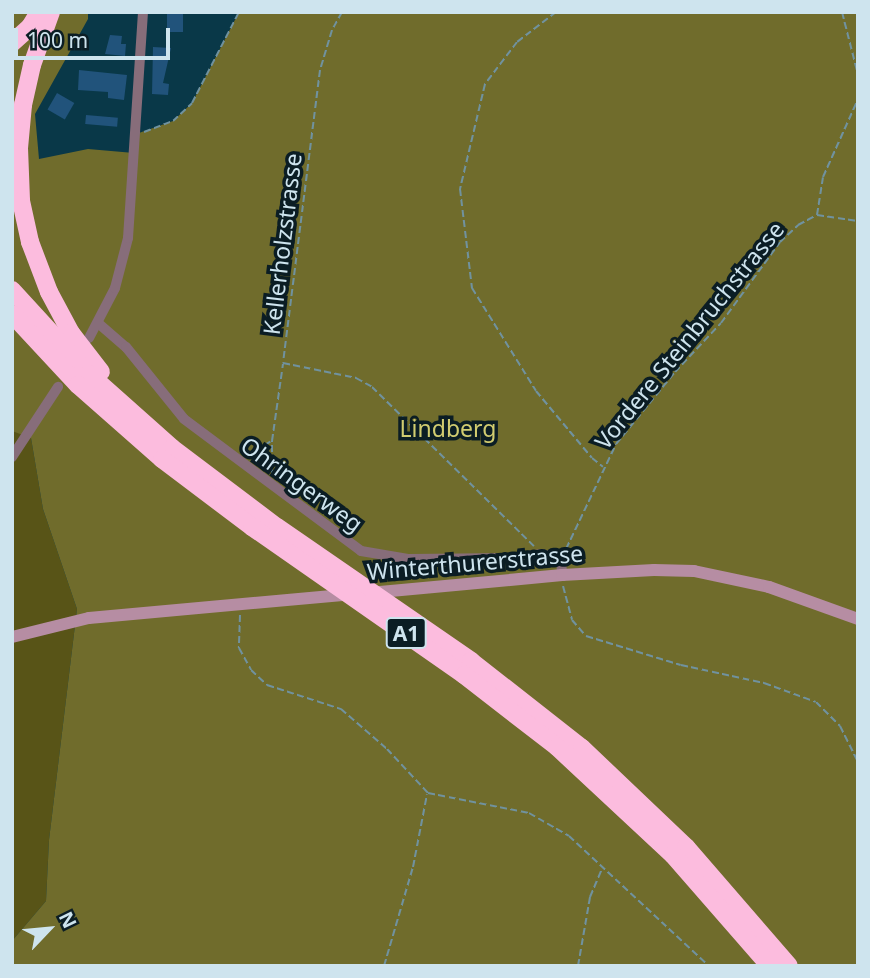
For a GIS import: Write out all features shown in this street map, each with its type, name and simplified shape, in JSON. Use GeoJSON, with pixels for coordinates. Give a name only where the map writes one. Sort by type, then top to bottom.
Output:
{"type":"FeatureCollection","features":[{"type":"Feature","properties":{"kind":"highway"},"geometry":{"type":"LineString","coordinates":[[12,43],[30,27],[39,12]]}},
{"type":"Feature","properties":{"kind":"highway","name":"A1"},"geometry":{"type":"LineString","coordinates":[[51,12],[29,79],[19,132],[20,187],[27,229],[43,279],[64,320],[83,350],[145,426]]}},
{"type":"Feature","properties":{"kind":"highway","name":"A1"},"geometry":{"type":"LineString","coordinates":[[12,290],[69,355],[145,426],[249,507],[471,661],[574,741],[686,847],[789,966]]}},
{"type":"Feature","properties":{"kind":"highway","name":"A1"},"geometry":{"type":"LineString","coordinates":[[12,314],[85,391],[162,459],[252,527],[474,682],[579,765],[680,862],[770,966]]}},
{"type":"Feature","properties":{"kind":"main road","name":"Winterthurerstrasse"},"geometry":{"type":"LineString","coordinates":[[12,637],[89,618],[654,569],[723,575],[769,587],[858,619]]}},
{"type":"Feature","properties":{"kind":"street"},"geometry":{"type":"LineString","coordinates":[[89,338],[115,288],[128,238],[143,12]]}},
{"type":"Feature","properties":{"kind":"street","name":"Ohringerweg"},"geometry":{"type":"LineString","coordinates":[[98,323],[126,347],[179,415],[229,456],[349,545],[369,554],[409,559],[520,557],[542,554],[561,559]]}},
{"type":"Feature","properties":{"kind":"street"},"geometry":{"type":"LineString","coordinates":[[12,457],[58,387]]}},
{"type":"Feature","properties":{"kind":"street"},"geometry":{"type":"LineString","coordinates":[[561,559],[562,575]]}},
{"type":"Feature","properties":{"kind":"path"},"geometry":{"type":"LineString","coordinates":[[136,134],[173,121],[192,103],[239,12]]}},
{"type":"Feature","properties":{"kind":"path","name":"Kellerholzstrasse"},"geometry":{"type":"LineString","coordinates":[[342,12],[332,30],[320,70],[283,363],[356,378],[372,387],[542,554]]}},
{"type":"Feature","properties":{"kind":"path"},"geometry":{"type":"LineString","coordinates":[[556,12],[517,42],[485,84],[460,189],[472,288],[536,391],[592,458],[603,467]]}},
{"type":"Feature","properties":{"kind":"path"},"geometry":{"type":"LineString","coordinates":[[842,12],[858,75]]}},
{"type":"Feature","properties":{"kind":"path"},"geometry":{"type":"LineString","coordinates":[[817,215],[823,177],[858,99]]}},
{"type":"Feature","properties":{"kind":"path","name":"Vordere Steinbruchstrasse"},"geometry":{"type":"LineString","coordinates":[[561,559],[616,444],[675,372],[721,323],[780,242],[797,225],[817,215],[858,221]]}},
{"type":"Feature","properties":{"kind":"path"},"geometry":{"type":"LineString","coordinates":[[276,490],[271,467],[272,441],[283,363]]}},
{"type":"Feature","properties":{"kind":"path"},"geometry":{"type":"LineString","coordinates":[[229,456],[256,453],[272,441]]}},
{"type":"Feature","properties":{"kind":"path"},"geometry":{"type":"LineString","coordinates":[[564,593],[572,620],[586,636],[681,665],[764,683],[816,702],[839,726],[858,762]]}},
{"type":"Feature","properties":{"kind":"path"},"geometry":{"type":"LineString","coordinates":[[240,604],[240,649],[251,670],[267,685],[341,709],[387,749],[428,793],[529,813],[569,836],[709,966]]}},
{"type":"Feature","properties":{"kind":"path"},"geometry":{"type":"LineString","coordinates":[[383,966],[414,867],[428,793]]}},
{"type":"Feature","properties":{"kind":"path"},"geometry":{"type":"LineString","coordinates":[[578,966],[590,897],[602,869]]}},
{"type":"Feature","properties":{"kind":"shaded area"},"geometry":{"type":"Polygon","coordinates":[[[18,430],[31,438],[43,509],[77,609],[49,840],[46,901],[12,941],[12,431],[18,430]]]}},
{"type":"Feature","properties":{"kind":"green space","name":"Lindberg"},"geometry":{"type":"Polygon","coordinates":[[[12,12],[88,12],[88,19],[35,114],[39,159],[88,149],[134,153],[136,134],[173,121],[192,103],[239,12],[858,12],[858,966],[12,966],[12,941],[46,901],[49,840],[77,609],[43,509],[31,438],[12,431],[12,12]]]}},
{"type":"Feature","properties":{"kind":"building"},"geometry":{"type":"Polygon","coordinates":[[[167,12],[183,12],[183,32],[167,32],[167,12]]]}},
{"type":"Feature","properties":{"kind":"building"},"geometry":{"type":"Polygon","coordinates":[[[110,35],[122,36],[121,44],[126,44],[125,56],[105,54],[110,35]]]}},
{"type":"Feature","properties":{"kind":"building"},"geometry":{"type":"Polygon","coordinates":[[[153,47],[171,48],[163,83],[169,84],[168,95],[152,94],[153,47]]]}},
{"type":"Feature","properties":{"kind":"building"},"geometry":{"type":"Polygon","coordinates":[[[79,70],[127,75],[124,100],[108,98],[108,92],[78,90],[79,70]]]}},
{"type":"Feature","properties":{"kind":"building"},"geometry":{"type":"Polygon","coordinates":[[[57,93],[74,103],[65,119],[48,109],[57,93]]]}},
{"type":"Feature","properties":{"kind":"building"},"geometry":{"type":"Polygon","coordinates":[[[86,115],[118,118],[117,127],[85,124],[86,115]]]}}]}
